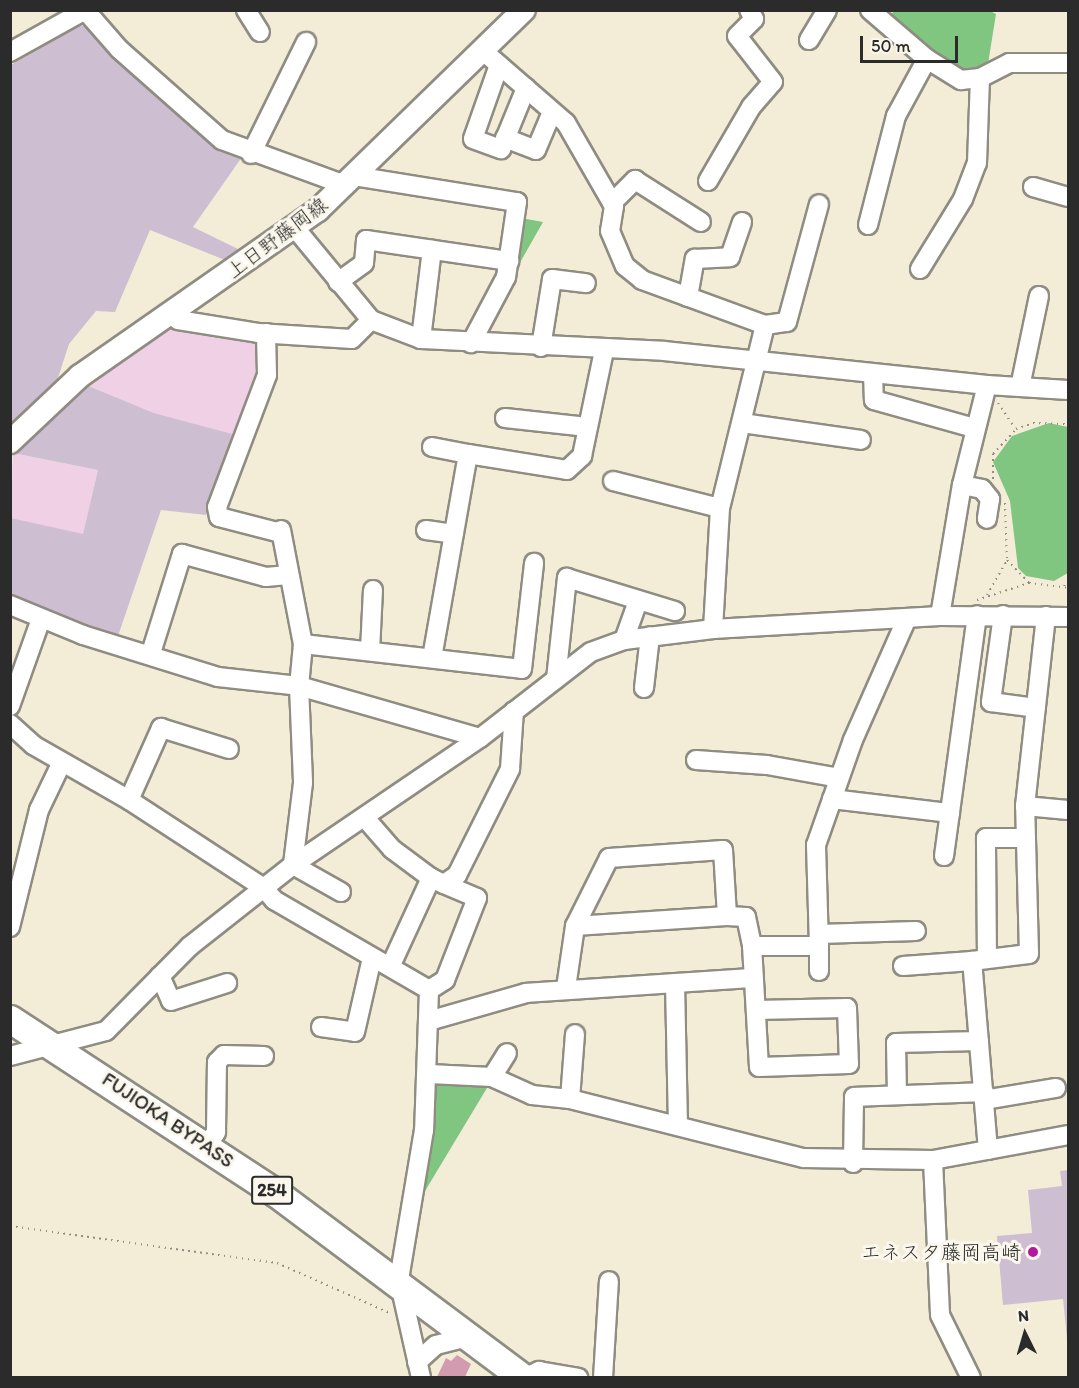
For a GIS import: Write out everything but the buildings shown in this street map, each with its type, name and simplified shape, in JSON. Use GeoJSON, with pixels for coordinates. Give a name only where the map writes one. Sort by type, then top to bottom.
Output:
{"type":"FeatureCollection","features":[{"type":"Feature","properties":{"kind":"highway","name":"FUJIOKA BYPASS"},"geometry":{"type":"LineString","coordinates":[[10,1019],[56,1046],[207,1146],[399,1280],[524,1377]]}},
{"type":"Feature","properties":{"kind":"main road","name":"上日野藤岡線"},"geometry":{"type":"LineString","coordinates":[[10,442],[80,376],[295,228],[490,57],[524,10]]}},
{"type":"Feature","properties":{"kind":"street"},"geometry":{"type":"LineString","coordinates":[[10,52],[85,10],[119,49],[222,140],[251,154],[350,181],[517,202],[506,277],[471,343]]}},
{"type":"Feature","properties":{"kind":"street"},"geometry":{"type":"LineString","coordinates":[[246,10],[260,32]]}},
{"type":"Feature","properties":{"kind":"street"},"geometry":{"type":"LineString","coordinates":[[708,181],[751,107],[773,82],[737,36],[754,19],[749,10]]}},
{"type":"Feature","properties":{"kind":"street"},"geometry":{"type":"LineString","coordinates":[[809,39],[827,10]]}},
{"type":"Feature","properties":{"kind":"street"},"geometry":{"type":"LineString","coordinates":[[870,10],[927,59],[961,80],[980,78],[1009,63],[1068,63]]}},
{"type":"Feature","properties":{"kind":"street"},"geometry":{"type":"LineString","coordinates":[[251,154],[306,42]]}},
{"type":"Feature","properties":{"kind":"street"},"geometry":{"type":"LineString","coordinates":[[526,88],[501,149],[473,139],[490,57],[526,88],[566,123],[586,165],[612,203],[610,231],[625,266],[642,280],[765,325],[787,322],[819,204]]}},
{"type":"Feature","properties":{"kind":"street"},"geometry":{"type":"LineString","coordinates":[[868,225],[896,116],[927,59]]}},
{"type":"Feature","properties":{"kind":"street"},"geometry":{"type":"LineString","coordinates":[[920,269],[963,199],[977,163],[980,78]]}},
{"type":"Feature","properties":{"kind":"street"},"geometry":{"type":"LineString","coordinates":[[505,138],[536,150],[552,111]]}},
{"type":"Feature","properties":{"kind":"street"},"geometry":{"type":"LineString","coordinates":[[612,203],[635,180],[701,222]]}},
{"type":"Feature","properties":{"kind":"street"},"geometry":{"type":"LineString","coordinates":[[1033,187],[1068,197]]}},
{"type":"Feature","properties":{"kind":"street"},"geometry":{"type":"LineString","coordinates":[[688,297],[695,258],[730,256],[742,222]]}},
{"type":"Feature","properties":{"kind":"street"},"geometry":{"type":"LineString","coordinates":[[295,228],[371,320],[421,339],[604,351],[664,351],[757,363],[987,385],[1068,390]]}},
{"type":"Feature","properties":{"kind":"street"},"geometry":{"type":"LineString","coordinates":[[338,282],[364,263],[366,240],[509,261]]}},
{"type":"Feature","properties":{"kind":"street"},"geometry":{"type":"LineString","coordinates":[[421,339],[432,250]]}},
{"type":"Feature","properties":{"kind":"street"},"geometry":{"type":"LineString","coordinates":[[541,347],[552,279],[586,283]]}},
{"type":"Feature","properties":{"kind":"street"},"geometry":{"type":"LineString","coordinates":[[1020,387],[1039,296]]}},
{"type":"Feature","properties":{"kind":"street"},"geometry":{"type":"LineString","coordinates":[[172,314],[178,320],[266,333],[352,339],[371,320]]}},
{"type":"Feature","properties":{"kind":"street"},"geometry":{"type":"LineString","coordinates":[[713,629],[720,508],[765,325]]}},
{"type":"Feature","properties":{"kind":"street"},"geometry":{"type":"LineString","coordinates":[[266,333],[267,375],[218,507],[219,517],[281,531],[303,644],[299,686],[303,783],[293,865]]}},
{"type":"Feature","properties":{"kind":"street"},"geometry":{"type":"LineString","coordinates":[[432,447],[567,470],[582,456],[604,351]]}},
{"type":"Feature","properties":{"kind":"street"},"geometry":{"type":"LineString","coordinates":[[873,374],[874,400],[974,428]]}},
{"type":"Feature","properties":{"kind":"street"},"geometry":{"type":"LineString","coordinates":[[940,616],[962,485],[974,428],[987,385]]}},
{"type":"Feature","properties":{"kind":"street"},"geometry":{"type":"LineString","coordinates":[[505,418],[588,427]]}},
{"type":"Feature","properties":{"kind":"street"},"geometry":{"type":"LineString","coordinates":[[742,423],[861,440]]}},
{"type":"Feature","properties":{"kind":"street"},"geometry":{"type":"LineString","coordinates":[[432,658],[468,454]]}},
{"type":"Feature","properties":{"kind":"street"},"geometry":{"type":"LineString","coordinates":[[613,482],[720,508]]}},
{"type":"Feature","properties":{"kind":"street"},"geometry":{"type":"LineString","coordinates":[[962,485],[982,489],[990,499],[987,519]]}},
{"type":"Feature","properties":{"kind":"street"},"geometry":{"type":"LineString","coordinates":[[426,530],[454,534]]}},
{"type":"Feature","properties":{"kind":"street"},"geometry":{"type":"LineString","coordinates":[[151,653],[182,554],[266,577],[288,575]]}},
{"type":"Feature","properties":{"kind":"street"},"geometry":{"type":"LineString","coordinates":[[303,644],[522,669],[534,563]]}},
{"type":"Feature","properties":{"kind":"street"},"geometry":{"type":"LineString","coordinates":[[556,679],[567,578],[675,611]]}},
{"type":"Feature","properties":{"kind":"street"},"geometry":{"type":"LineString","coordinates":[[370,651],[374,590]]}},
{"type":"Feature","properties":{"kind":"street"},"geometry":{"type":"LineString","coordinates":[[624,640],[638,600]]}},
{"type":"Feature","properties":{"kind":"street"},"geometry":{"type":"LineString","coordinates":[[10,605],[41,619],[151,653],[218,677],[299,686],[480,738]]}},
{"type":"Feature","properties":{"kind":"street"},"geometry":{"type":"LineString","coordinates":[[944,856],[976,615]]}},
{"type":"Feature","properties":{"kind":"street"},"geometry":{"type":"LineString","coordinates":[[1003,615],[991,702],[1036,708]]}},
{"type":"Feature","properties":{"kind":"street"},"geometry":{"type":"LineString","coordinates":[[10,1056],[56,1046],[106,1031],[190,946],[293,865],[480,738],[591,652],[624,640],[713,629],[940,616],[1068,617]]}},
{"type":"Feature","properties":{"kind":"street"},"geometry":{"type":"LineString","coordinates":[[903,966],[1029,954],[1025,806],[1046,616]]}},
{"type":"Feature","properties":{"kind":"street"},"geometry":{"type":"LineString","coordinates":[[819,971],[816,845],[839,778],[907,618]]}},
{"type":"Feature","properties":{"kind":"street"},"geometry":{"type":"LineString","coordinates":[[10,706],[41,619]]}},
{"type":"Feature","properties":{"kind":"street"},"geometry":{"type":"LineString","coordinates":[[644,688],[650,636]]}},
{"type":"Feature","properties":{"kind":"street"},"geometry":{"type":"LineString","coordinates":[[391,965],[438,881],[464,867],[510,770],[514,711]]}},
{"type":"Feature","properties":{"kind":"street"},"geometry":{"type":"LineString","coordinates":[[11,724],[61,764],[129,800],[264,888],[273,900],[372,958],[391,965],[429,990]]}},
{"type":"Feature","properties":{"kind":"street"},"geometry":{"type":"LineString","coordinates":[[129,800],[161,728],[229,749]]}},
{"type":"Feature","properties":{"kind":"street"},"geometry":{"type":"LineString","coordinates":[[696,760],[767,765],[839,778]]}},
{"type":"Feature","properties":{"kind":"street"},"geometry":{"type":"LineString","coordinates":[[10,927],[39,810],[61,764]]}},
{"type":"Feature","properties":{"kind":"street"},"geometry":{"type":"LineString","coordinates":[[832,799],[950,813]]}},
{"type":"Feature","properties":{"kind":"street"},"geometry":{"type":"LineString","coordinates":[[1025,806],[1068,810]]}},
{"type":"Feature","properties":{"kind":"street"},"geometry":{"type":"LineString","coordinates":[[365,818],[392,849],[438,881],[477,898],[445,980],[429,990]]}},
{"type":"Feature","properties":{"kind":"street"},"geometry":{"type":"LineString","coordinates":[[988,1150],[979,1041],[986,838],[1026,838]]}},
{"type":"Feature","properties":{"kind":"street"},"geometry":{"type":"LineString","coordinates":[[566,988],[575,926],[609,858],[723,850],[727,916]]}},
{"type":"Feature","properties":{"kind":"street"},"geometry":{"type":"LineString","coordinates":[[293,865],[341,892]]}},
{"type":"Feature","properties":{"kind":"street"},"geometry":{"type":"LineString","coordinates":[[575,926],[727,916],[746,917],[752,946],[759,1067],[849,1064],[847,1008],[756,1010]]}},
{"type":"Feature","properties":{"kind":"street"},"geometry":{"type":"LineString","coordinates":[[752,946],[915,932]]}},
{"type":"Feature","properties":{"kind":"street"},"geometry":{"type":"LineString","coordinates":[[321,1027],[355,1032],[372,958]]}},
{"type":"Feature","properties":{"kind":"street"},"geometry":{"type":"LineString","coordinates":[[160,976],[171,1001],[227,983]]}},
{"type":"Feature","properties":{"kind":"street"},"geometry":{"type":"LineString","coordinates":[[432,1020],[514,996],[566,988],[754,978]]}},
{"type":"Feature","properties":{"kind":"street"},"geometry":{"type":"LineString","coordinates":[[675,983],[678,1126]]}},
{"type":"Feature","properties":{"kind":"street"},"geometry":{"type":"LineString","coordinates":[[419,1370],[399,1280],[429,1074],[432,1020],[429,990]]}},
{"type":"Feature","properties":{"kind":"street"},"geometry":{"type":"LineString","coordinates":[[570,1099],[575,1034]]}},
{"type":"Feature","properties":{"kind":"street"},"geometry":{"type":"LineString","coordinates":[[897,1095],[896,1043],[979,1041]]}},
{"type":"Feature","properties":{"kind":"street"},"geometry":{"type":"LineString","coordinates":[[492,1077],[507,1053]]}},
{"type":"Feature","properties":{"kind":"street"},"geometry":{"type":"LineString","coordinates":[[207,1146],[216,1132],[217,1062],[224,1055],[264,1056]]}},
{"type":"Feature","properties":{"kind":"street"},"geometry":{"type":"LineString","coordinates":[[429,1074],[492,1077],[532,1095],[570,1099],[804,1158],[853,1163],[933,1160],[1068,1135]]}},
{"type":"Feature","properties":{"kind":"street"},"geometry":{"type":"LineString","coordinates":[[853,1163],[854,1097],[984,1096],[1056,1088]]}},
{"type":"Feature","properties":{"kind":"street"},"geometry":{"type":"LineString","coordinates":[[933,1160],[940,1315],[971,1377]]}},
{"type":"Feature","properties":{"kind":"street"},"geometry":{"type":"LineString","coordinates":[[603,1377],[609,1281]]}},
{"type":"Feature","properties":{"kind":"street"},"geometry":{"type":"LineString","coordinates":[[419,1370],[436,1344],[471,1336]]}},
{"type":"Feature","properties":{"kind":"street"},"geometry":{"type":"LineString","coordinates":[[524,1377],[539,1371],[579,1377]]}},
{"type":"Feature","properties":{"kind":"path"},"geometry":{"type":"LineString","coordinates":[[987,385],[1016,429]]}},
{"type":"Feature","properties":{"kind":"path"},"geometry":{"type":"LineString","coordinates":[[996,485],[993,454],[1016,429],[1033,423],[1068,424]]}},
{"type":"Feature","properties":{"kind":"path"},"geometry":{"type":"LineString","coordinates":[[1003,499],[1010,519],[1007,560],[987,595],[1029,583],[1068,588]]}},
{"type":"Feature","properties":{"kind":"path"},"geometry":{"type":"LineString","coordinates":[[1007,560],[1029,583]]}},
{"type":"Feature","properties":{"kind":"path"},"geometry":{"type":"LineString","coordinates":[[1064,586],[1068,580]]}},
{"type":"Feature","properties":{"kind":"path"},"geometry":{"type":"LineString","coordinates":[[10,1226],[277,1263],[407,1321]]}},
{"type":"Feature","properties":{"kind":"shaded area"},"geometry":{"type":"Polygon","coordinates":[[[78,26],[87,26],[220,145],[242,157],[193,227],[240,250],[225,260],[150,230],[115,312],[96,311],[69,344],[57,381],[11,426],[11,65],[78,26]]]}},
{"type":"Feature","properties":{"kind":"shaded area"},"geometry":{"type":"Polygon","coordinates":[[[164,328],[264,340],[264,360],[240,436],[154,413],[86,385],[164,328]]]}},
{"type":"Feature","properties":{"kind":"shaded area"},"geometry":{"type":"Polygon","coordinates":[[[86,385],[154,413],[240,436],[206,515],[161,510],[117,639],[11,598],[11,518],[83,534],[98,470],[13,453],[86,385]]]}},
{"type":"Feature","properties":{"kind":"shaded area"},"geometry":{"type":"Polygon","coordinates":[[[13,453],[98,470],[83,535],[11,518],[13,453]]]}},
{"type":"Feature","properties":{"kind":"shaded area"},"geometry":{"type":"Polygon","coordinates":[[[1068,1170],[1068,1349],[1063,1299],[1003,1305],[997,1236],[1032,1233],[1028,1190],[1062,1186],[1060,1171],[1068,1170]]]}},
{"type":"Feature","properties":{"kind":"green space"},"geometry":{"type":"Polygon","coordinates":[[[894,11],[990,11],[996,14],[987,70],[972,75],[956,71],[889,17],[894,11]]]}},
{"type":"Feature","properties":{"kind":"green space"},"geometry":{"type":"Polygon","coordinates":[[[521,218],[543,222],[513,275],[521,218]]]}},
{"type":"Feature","properties":{"kind":"green space"},"geometry":{"type":"Polygon","coordinates":[[[1049,423],[1068,427],[1068,573],[1054,581],[1026,576],[1018,568],[1010,501],[993,462],[1012,436],[1049,423]]]}},
{"type":"Feature","properties":{"kind":"green space"},"geometry":{"type":"Polygon","coordinates":[[[442,1080],[490,1083],[419,1201],[435,1086],[442,1080]]]}},
{"type":"Feature","properties":{"kind":"place","name":"エネスタ藤岡高崎"},"geometry":{"type":"Point","coordinates":[1033,1252]}}]}
